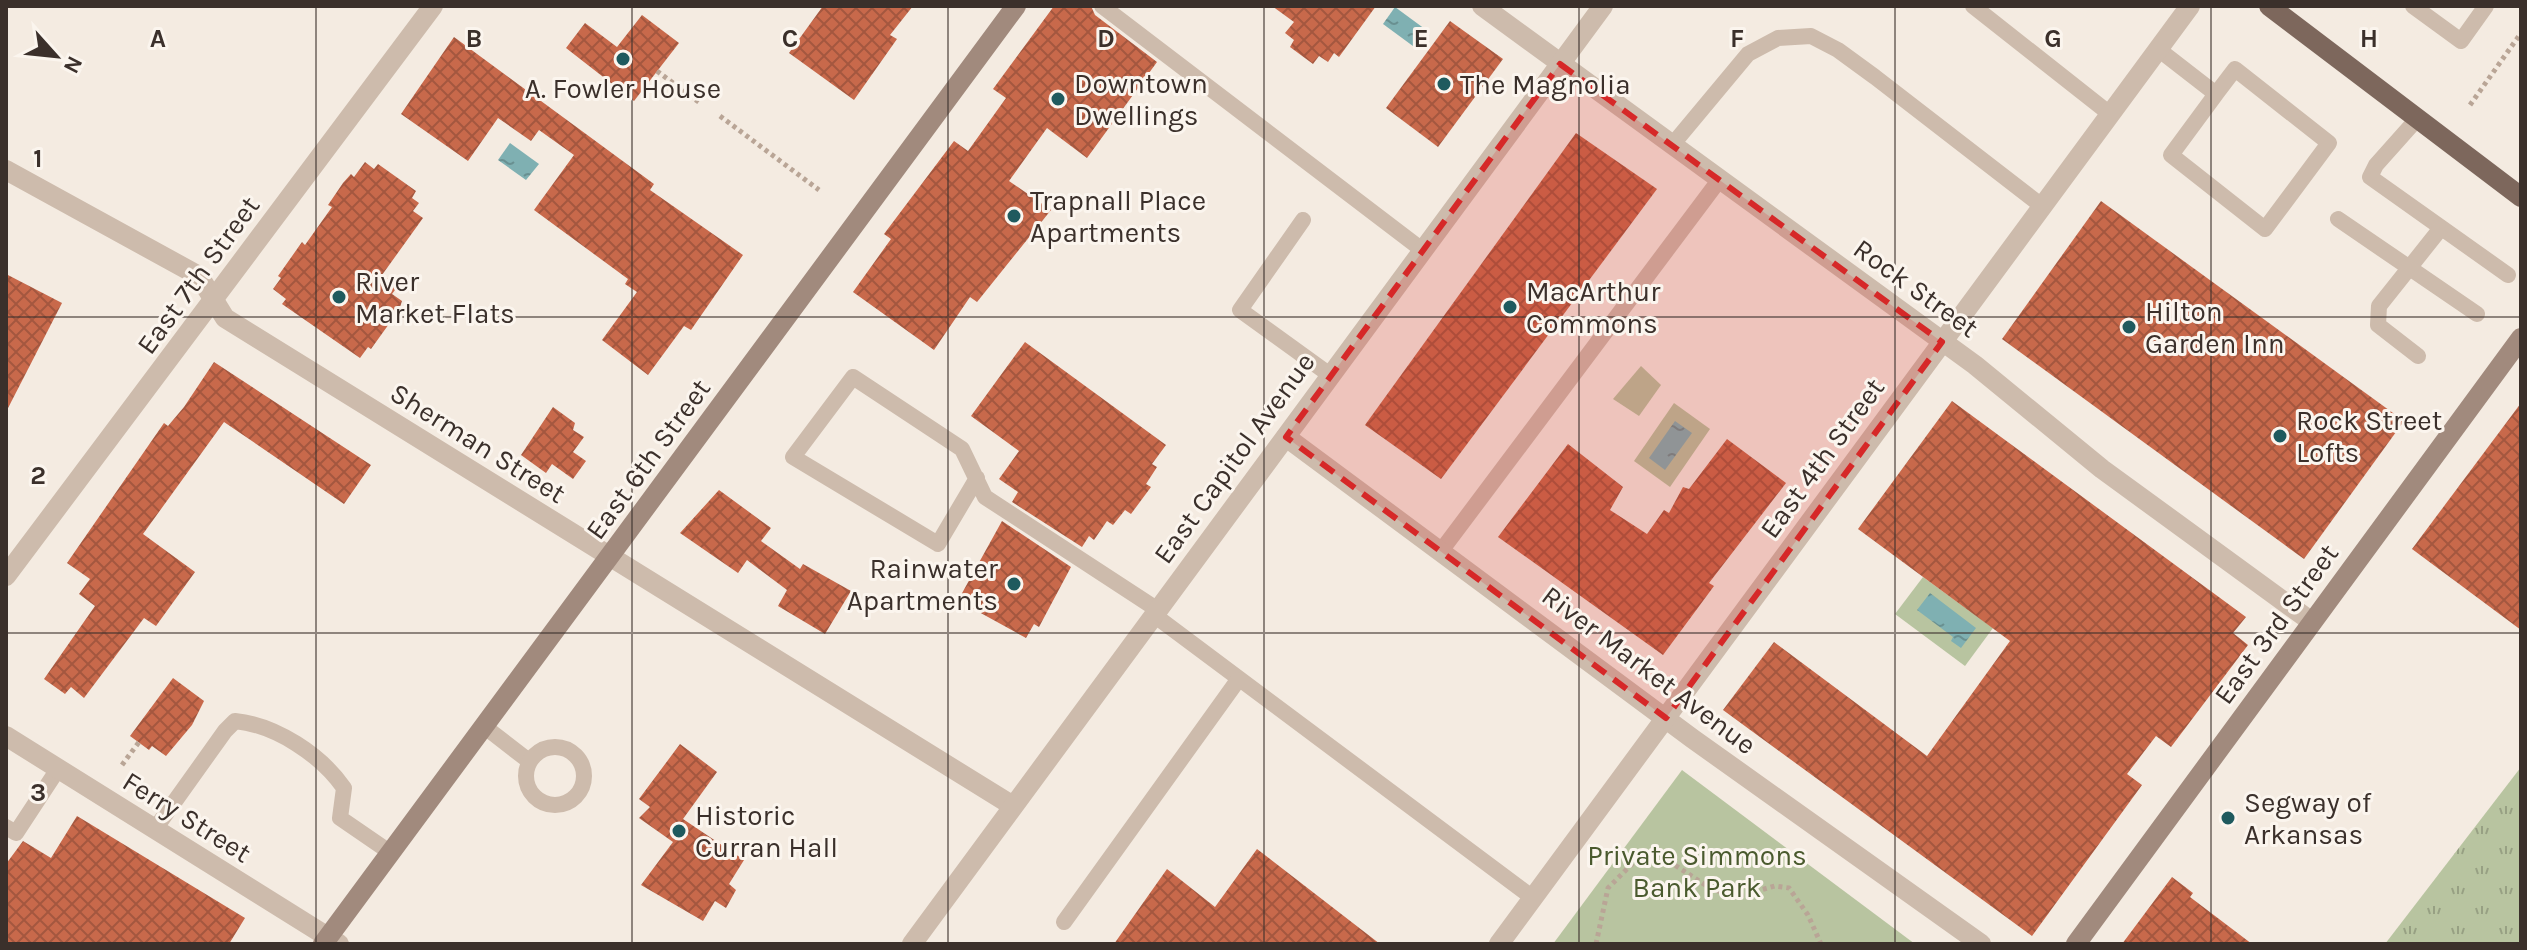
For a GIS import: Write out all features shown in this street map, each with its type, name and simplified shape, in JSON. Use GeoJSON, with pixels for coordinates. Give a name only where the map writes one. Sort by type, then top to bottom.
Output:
{"type":"FeatureCollection","features":[{"type":"Feature","properties":{"kind":"main road"},"geometry":{"type":"LineString","coordinates":[[2269,6],[2521,197]]}},
{"type":"Feature","properties":{"kind":"street","name":"East 7th Street"},"geometry":{"type":"LineString","coordinates":[[6,576],[433,6]]}},
{"type":"Feature","properties":{"kind":"street","name":"East 6th Street"},"geometry":{"type":"LineString","coordinates":[[330,942],[391,853],[1016,6]]}},
{"type":"Feature","properties":{"kind":"street","name":"Rock Street"},"geometry":{"type":"LineString","coordinates":[[1482,6],[1942,342],[2102,469],[2312,622]]}},
{"type":"Feature","properties":{"kind":"street","name":"East Capitol Avenue"},"geometry":{"type":"LineString","coordinates":[[912,944],[1421,249],[1603,6]]}},
{"type":"Feature","properties":{"kind":"street","name":"East 4th Street"},"geometry":{"type":"LineString","coordinates":[[1499,944],[2190,6]]}},
{"type":"Feature","properties":{"kind":"street","name":"Sherman Street"},"geometry":{"type":"LineString","coordinates":[[6,170],[199,276],[225,318],[1013,806]]}},
{"type":"Feature","properties":{"kind":"street","name":"East 3rd Street"},"geometry":{"type":"LineString","coordinates":[[2076,944],[2521,338]]}},
{"type":"Feature","properties":{"kind":"street","name":"River Market Avenue"},"geometry":{"type":"LineString","coordinates":[[1286,437],[1666,718],[1981,944]]}},
{"type":"Feature","properties":{"kind":"street","name":"Ferry Street"},"geometry":{"type":"LineString","coordinates":[[6,736],[330,942]]}},
{"type":"Feature","properties":{"kind":"lane"},"geometry":{"type":"LineString","coordinates":[[1102,6],[1421,249]]}},
{"type":"Feature","properties":{"kind":"lane"},"geometry":{"type":"LineString","coordinates":[[1973,6],[2110,114]]}},
{"type":"Feature","properties":{"kind":"lane"},"geometry":{"type":"LineString","coordinates":[[2413,6],[2461,41],[2486,6]]}},
{"type":"Feature","properties":{"kind":"lane"},"geometry":{"type":"LineString","coordinates":[[1673,144],[1748,54],[1778,38],[1811,36],[1838,50],[1875,77],[2042,206]]}},
{"type":"Feature","properties":{"kind":"lane"},"geometry":{"type":"LineString","coordinates":[[2158,49],[2216,94]]}},
{"type":"Feature","properties":{"kind":"lane"},"geometry":{"type":"LineString","coordinates":[[2235,69],[2329,143],[2265,229],[2171,155],[2216,94],[2235,69]]}},
{"type":"Feature","properties":{"kind":"lane"},"geometry":{"type":"LineString","coordinates":[[2417,119],[2376,165],[2370,177],[2508,275]]}},
{"type":"Feature","properties":{"kind":"lane"},"geometry":{"type":"LineString","coordinates":[[1441,551],[1720,179]]}},
{"type":"Feature","properties":{"kind":"lane"},"geometry":{"type":"LineString","coordinates":[[2338,219],[2477,314]]}},
{"type":"Feature","properties":{"kind":"lane"},"geometry":{"type":"LineString","coordinates":[[1303,220],[1240,310],[1330,375]]}},
{"type":"Feature","properties":{"kind":"lane"},"geometry":{"type":"LineString","coordinates":[[2418,356],[2378,325],[2379,306],[2441,228]]}},
{"type":"Feature","properties":{"kind":"lane"},"geometry":{"type":"LineString","coordinates":[[977,478],[938,544],[793,457],[853,377],[962,449],[977,478],[985,497],[1156,612],[1238,680],[1533,898]]}},
{"type":"Feature","properties":{"kind":"lane"},"geometry":{"type":"LineString","coordinates":[[1064,922],[1238,680]]}},
{"type":"Feature","properties":{"kind":"lane"},"geometry":{"type":"LineString","coordinates":[[155,829],[235,721],[256,723],[327,764],[344,788],[340,818],[391,853]]}},
{"type":"Feature","properties":{"kind":"lane"},"geometry":{"type":"LineString","coordinates":[[485,727],[529,761]]}},
{"type":"Feature","properties":{"kind":"lane"},"geometry":{"type":"LineString","coordinates":[[6,827],[16,833],[58,769]]}},
{"type":"Feature","properties":{"kind":"path"},"geometry":{"type":"LineString","coordinates":[[2470,105],[2521,33]]}},
{"type":"Feature","properties":{"kind":"path"},"geometry":{"type":"LineString","coordinates":[[657,71],[700,103]]}},
{"type":"Feature","properties":{"kind":"path"},"geometry":{"type":"LineString","coordinates":[[720,116],[819,190]]}},
{"type":"Feature","properties":{"kind":"path"},"geometry":{"type":"LineString","coordinates":[[122,765],[139,742]]}},
{"type":"Feature","properties":{"kind":"path"},"geometry":{"type":"LineString","coordinates":[[1596,944],[1608,888],[1633,863],[1670,862],[1713,890],[1742,895],[1775,886],[1789,888],[1808,915],[1821,944]]}},
{"type":"Feature","properties":{"kind":"highlighted area"},"geometry":{"type":"Polygon","coordinates":[[[1560,64],[1942,342],[1666,718],[1286,437],[1560,64]]]}},
{"type":"Feature","properties":{"kind":"green space"},"geometry":{"type":"Polygon","coordinates":[[[1641,366],[1661,385],[1639,416],[1613,399],[1641,366]]]}},
{"type":"Feature","properties":{"kind":"green space"},"geometry":{"type":"Polygon","coordinates":[[[1674,403],[1710,429],[1670,487],[1634,461],[1674,403]]]}},
{"type":"Feature","properties":{"kind":"green space"},"geometry":{"type":"Polygon","coordinates":[[[1923,577],[1993,628],[1965,666],[1895,614],[1923,577]]]}},
{"type":"Feature","properties":{"kind":"green space"},"geometry":{"type":"Polygon","coordinates":[[[2521,767],[2521,944],[2385,944],[2521,767]]]}},
{"type":"Feature","properties":{"kind":"green space","name":"Private Simmons Bank Park"},"geometry":{"type":"Polygon","coordinates":[[[1682,770],[1915,944],[1553,944],[1682,770]]]}},
{"type":"Feature","properties":{"kind":"water"},"geometry":{"type":"Polygon","coordinates":[[[1395,7],[1429,32],[1417,49],[1383,24],[1395,7]]]}},
{"type":"Feature","properties":{"kind":"water"},"geometry":{"type":"Polygon","coordinates":[[[510,143],[539,164],[526,180],[498,160],[510,143]]]}},
{"type":"Feature","properties":{"kind":"water"},"geometry":{"type":"Polygon","coordinates":[[[1675,421],[1692,433],[1665,470],[1649,458],[1675,421]]]}},
{"type":"Feature","properties":{"kind":"water"},"geometry":{"type":"Polygon","coordinates":[[[1930,593],[1976,628],[1961,648],[1951,641],[1953,637],[1917,610],[1930,593]]]}},
{"type":"Feature","properties":{"kind":"building"},"geometry":{"type":"Polygon","coordinates":[[[823,6],[913,6],[890,35],[897,39],[854,100],[789,53],[823,6]]]}},
{"type":"Feature","properties":{"kind":"building"},"geometry":{"type":"Polygon","coordinates":[[[1054,6],[1091,6],[1095,15],[1157,62],[1087,158],[1047,128],[1009,181],[1051,210],[977,302],[970,297],[934,350],[853,292],[891,239],[884,234],[954,141],[968,151],[1006,98],[993,89],[1054,6]]]}},
{"type":"Feature","properties":{"kind":"building"},"geometry":{"type":"Polygon","coordinates":[[[1272,6],[1376,6],[1339,57],[1334,53],[1328,62],[1319,56],[1313,64],[1290,47],[1294,40],[1285,33],[1294,22],[1272,6]]]}},
{"type":"Feature","properties":{"kind":"building","name":"A. Fowler House"},"geometry":{"type":"Polygon","coordinates":[[[642,15],[679,43],[634,101],[566,48],[585,23],[617,47],[642,15]]]}},
{"type":"Feature","properties":{"kind":"building","name":"The Magnolia"},"geometry":{"type":"Polygon","coordinates":[[[1450,21],[1503,59],[1438,147],[1386,108],[1450,21]]]}},
{"type":"Feature","properties":{"kind":"building"},"geometry":{"type":"Polygon","coordinates":[[[454,37],[654,184],[650,190],[743,255],[691,330],[684,326],[648,375],[602,340],[637,292],[625,284],[628,279],[534,210],[574,155],[539,130],[531,141],[498,118],[468,161],[401,114],[454,37]]]}},
{"type":"Feature","properties":{"kind":"building","name":"MacArthur Commons"},"geometry":{"type":"Polygon","coordinates":[[[1576,133],[1657,189],[1441,479],[1365,425],[1576,133]]]}},
{"type":"Feature","properties":{"kind":"building"},"geometry":{"type":"Polygon","coordinates":[[[365,162],[374,169],[378,164],[416,191],[412,198],[419,203],[413,211],[423,218],[382,275],[398,286],[392,294],[402,301],[399,310],[371,349],[368,347],[360,358],[282,304],[286,299],[273,289],[281,278],[278,276],[302,242],[305,245],[332,207],[328,205],[343,183],[351,174],[354,177],[365,162]]]}},
{"type":"Feature","properties":{"kind":"building"},"geometry":{"type":"Polygon","coordinates":[[[2101,201],[2404,421],[2304,559],[2002,339],[2101,201]]]}},
{"type":"Feature","properties":{"kind":"building"},"geometry":{"type":"Polygon","coordinates":[[[6,274],[62,303],[6,412],[6,274]]]}},
{"type":"Feature","properties":{"kind":"building"},"geometry":{"type":"Polygon","coordinates":[[[1025,342],[1166,445],[1152,464],[1157,467],[1146,484],[1151,487],[1131,514],[1125,510],[1113,525],[1107,521],[1094,540],[1089,536],[1082,547],[1012,502],[1018,492],[999,479],[1019,451],[971,416],[1025,342]]]}},
{"type":"Feature","properties":{"kind":"building"},"geometry":{"type":"Polygon","coordinates":[[[214,362],[371,465],[344,504],[224,422],[143,534],[195,572],[156,626],[144,618],[84,698],[71,687],[65,694],[44,679],[95,606],[79,594],[90,579],[67,563],[164,423],[168,426],[184,407],[214,362]]]}},
{"type":"Feature","properties":{"kind":"building"},"geometry":{"type":"Polygon","coordinates":[[[1952,401],[2246,617],[2233,633],[2248,645],[2171,747],[2156,736],[2127,774],[2142,785],[2032,936],[1723,710],[1774,642],[1927,756],[2010,641],[1858,529],[1952,401]]]}},
{"type":"Feature","properties":{"kind":"building"},"geometry":{"type":"Polygon","coordinates":[[[2521,403],[2521,630],[2412,549],[2521,403]]]}},
{"type":"Feature","properties":{"kind":"building"},"geometry":{"type":"Polygon","coordinates":[[[553,407],[575,423],[573,430],[584,437],[573,452],[586,461],[573,479],[552,464],[546,473],[521,455],[553,407]]]}},
{"type":"Feature","properties":{"kind":"building"},"geometry":{"type":"Polygon","coordinates":[[[1727,439],[1786,483],[1709,583],[1714,586],[1663,655],[1498,537],[1568,444],[1623,487],[1610,510],[1647,534],[1664,510],[1669,513],[1683,487],[1689,489],[1727,439]]]}},
{"type":"Feature","properties":{"kind":"building"},"geometry":{"type":"Polygon","coordinates":[[[719,490],[771,528],[761,541],[800,569],[803,564],[851,591],[825,634],[778,606],[787,590],[747,560],[738,573],[680,533],[719,490]]]}},
{"type":"Feature","properties":{"kind":"building","name":"Rainwater Apartments"},"geometry":{"type":"Polygon","coordinates":[[[1002,521],[1071,567],[1039,627],[1034,624],[1026,638],[968,606],[971,600],[961,595],[1002,521]]]}},
{"type":"Feature","properties":{"kind":"building"},"geometry":{"type":"Polygon","coordinates":[[[173,678],[204,701],[192,725],[166,756],[152,746],[149,750],[130,736],[173,678]]]}},
{"type":"Feature","properties":{"kind":"building","name":"Historic Curran Hall"},"geometry":{"type":"Polygon","coordinates":[[[680,744],[717,772],[683,819],[744,860],[729,884],[736,890],[726,908],[715,901],[703,921],[641,885],[673,842],[639,818],[650,807],[639,799],[680,744]]]}},
{"type":"Feature","properties":{"kind":"building"},"geometry":{"type":"Polygon","coordinates":[[[77,816],[245,918],[229,944],[6,944],[6,864],[23,841],[51,858],[77,816]]]}},
{"type":"Feature","properties":{"kind":"building"},"geometry":{"type":"Polygon","coordinates":[[[1257,849],[1380,944],[1114,944],[1167,869],[1215,907],[1257,849]]]}},
{"type":"Feature","properties":{"kind":"building"},"geometry":{"type":"Polygon","coordinates":[[[2172,877],[2193,893],[2190,897],[2252,944],[2122,944],[2172,877]]]}},
{"type":"Feature","properties":{"kind":"place","name":"A. Fowler House"},"geometry":{"type":"Point","coordinates":[623,59]}},
{"type":"Feature","properties":{"kind":"place","name":"The Magnolia"},"geometry":{"type":"Point","coordinates":[1444,84]}},
{"type":"Feature","properties":{"kind":"place","name":"Downtown Dwellings"},"geometry":{"type":"Point","coordinates":[1058,99]}},
{"type":"Feature","properties":{"kind":"place","name":"Trapnall Place Apartments"},"geometry":{"type":"Point","coordinates":[1014,216]}},
{"type":"Feature","properties":{"kind":"place","name":"River Market Flats"},"geometry":{"type":"Point","coordinates":[339,297]}},
{"type":"Feature","properties":{"kind":"place","name":"MacArthur Commons"},"geometry":{"type":"Point","coordinates":[1510,307]}},
{"type":"Feature","properties":{"kind":"place","name":"Hilton Garden Inn"},"geometry":{"type":"Point","coordinates":[2129,327]}},
{"type":"Feature","properties":{"kind":"place","name":"Rock Street Lofts"},"geometry":{"type":"Point","coordinates":[2280,436]}},
{"type":"Feature","properties":{"kind":"place","name":"Rainwater Apartments"},"geometry":{"type":"Point","coordinates":[1014,584]}},
{"type":"Feature","properties":{"kind":"place","name":"Segway of Arkansas"},"geometry":{"type":"Point","coordinates":[2228,818]}},
{"type":"Feature","properties":{"kind":"place","name":"Historic Curran Hall"},"geometry":{"type":"Point","coordinates":[679,831]}}]}
